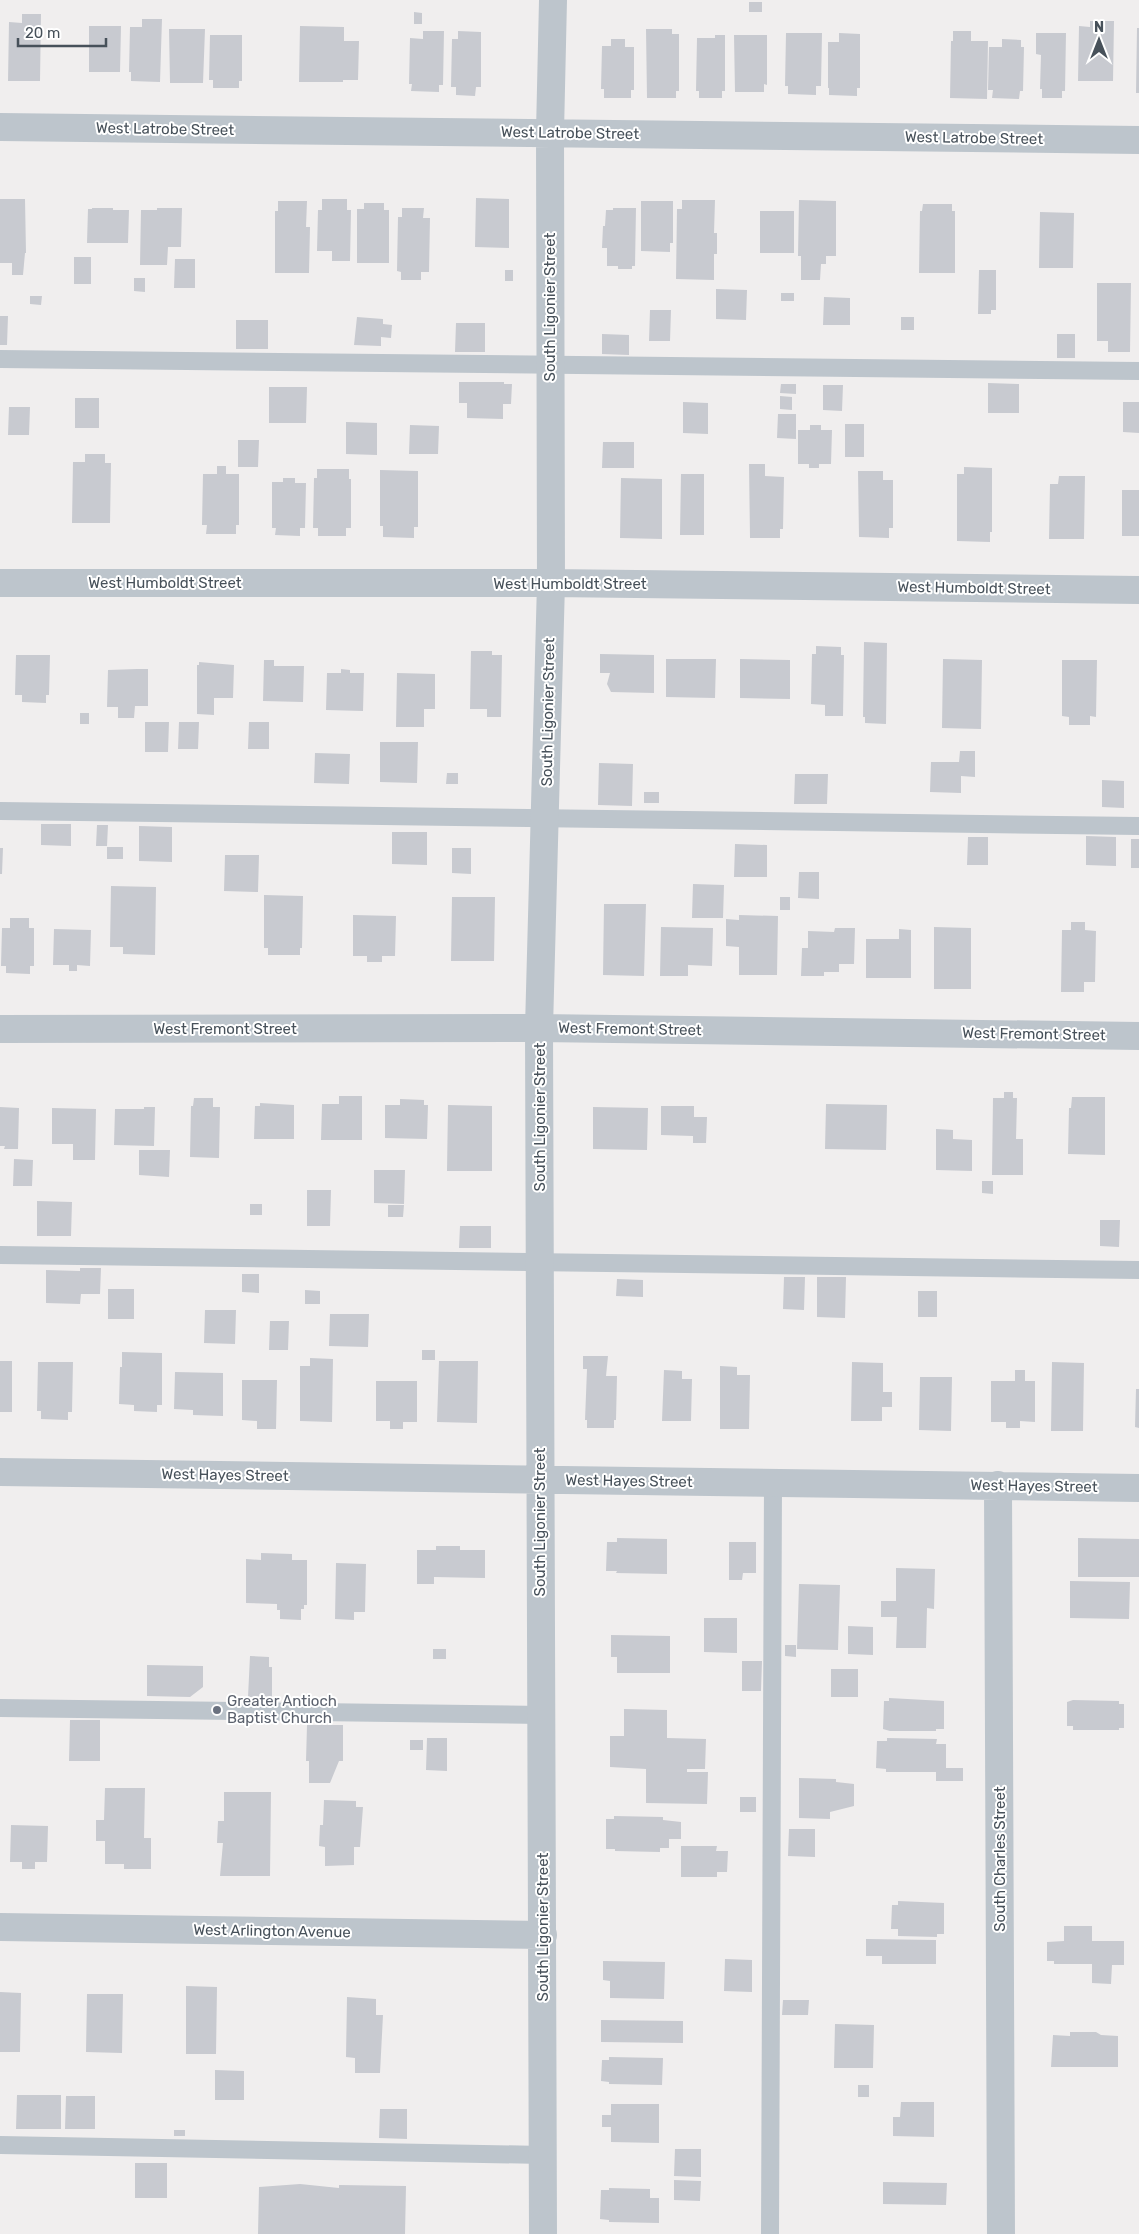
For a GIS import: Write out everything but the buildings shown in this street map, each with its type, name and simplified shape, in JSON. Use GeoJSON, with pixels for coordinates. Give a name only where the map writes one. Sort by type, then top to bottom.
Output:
{"type":"FeatureCollection","features":[{"type":"Feature","properties":{"kind":"street","name":"South Ligonier Street"},"geometry":{"type":"LineString","coordinates":[[543,2234],[539,1028],[551,583],[550,132],[552,0]]}},
{"type":"Feature","properties":{"kind":"street","name":"West Latrobe Street"},"geometry":{"type":"LineString","coordinates":[[0,127],[1139,140]]}},
{"type":"Feature","properties":{"kind":"street","name":"West Humboldt Street"},"geometry":{"type":"LineString","coordinates":[[0,583],[551,583],[1139,590]]}},
{"type":"Feature","properties":{"kind":"street","name":"West Fremont Street"},"geometry":{"type":"LineString","coordinates":[[0,1029],[539,1028],[1139,1036]]}},
{"type":"Feature","properties":{"kind":"street","name":"West Hayes Street"},"geometry":{"type":"LineString","coordinates":[[0,1472],[1139,1488]]}},
{"type":"Feature","properties":{"kind":"street","name":"South Charles Street"},"geometry":{"type":"LineString","coordinates":[[998,1485],[1001,2234]]}},
{"type":"Feature","properties":{"kind":"street","name":"West Arlington Avenue"},"geometry":{"type":"LineString","coordinates":[[0,1927],[543,1935]]}},
{"type":"Feature","properties":{"kind":"lane"},"geometry":{"type":"LineString","coordinates":[[0,359],[1139,371]]}},
{"type":"Feature","properties":{"kind":"lane"},"geometry":{"type":"LineString","coordinates":[[0,810],[1139,826]]}},
{"type":"Feature","properties":{"kind":"lane"},"geometry":{"type":"LineString","coordinates":[[0,1256],[1139,1270]]}},
{"type":"Feature","properties":{"kind":"lane"},"geometry":{"type":"LineString","coordinates":[[770,2234],[773,1482]]}},
{"type":"Feature","properties":{"kind":"lane"},"geometry":{"type":"LineString","coordinates":[[0,1708],[542,1715]]}},
{"type":"Feature","properties":{"kind":"lane"},"geometry":{"type":"LineString","coordinates":[[0,2145],[543,2156]]}},
{"type":"Feature","properties":{"kind":"place","name":"Greater Antioch Baptist Church"},"geometry":{"type":"Point","coordinates":[217,1710]}}]}
